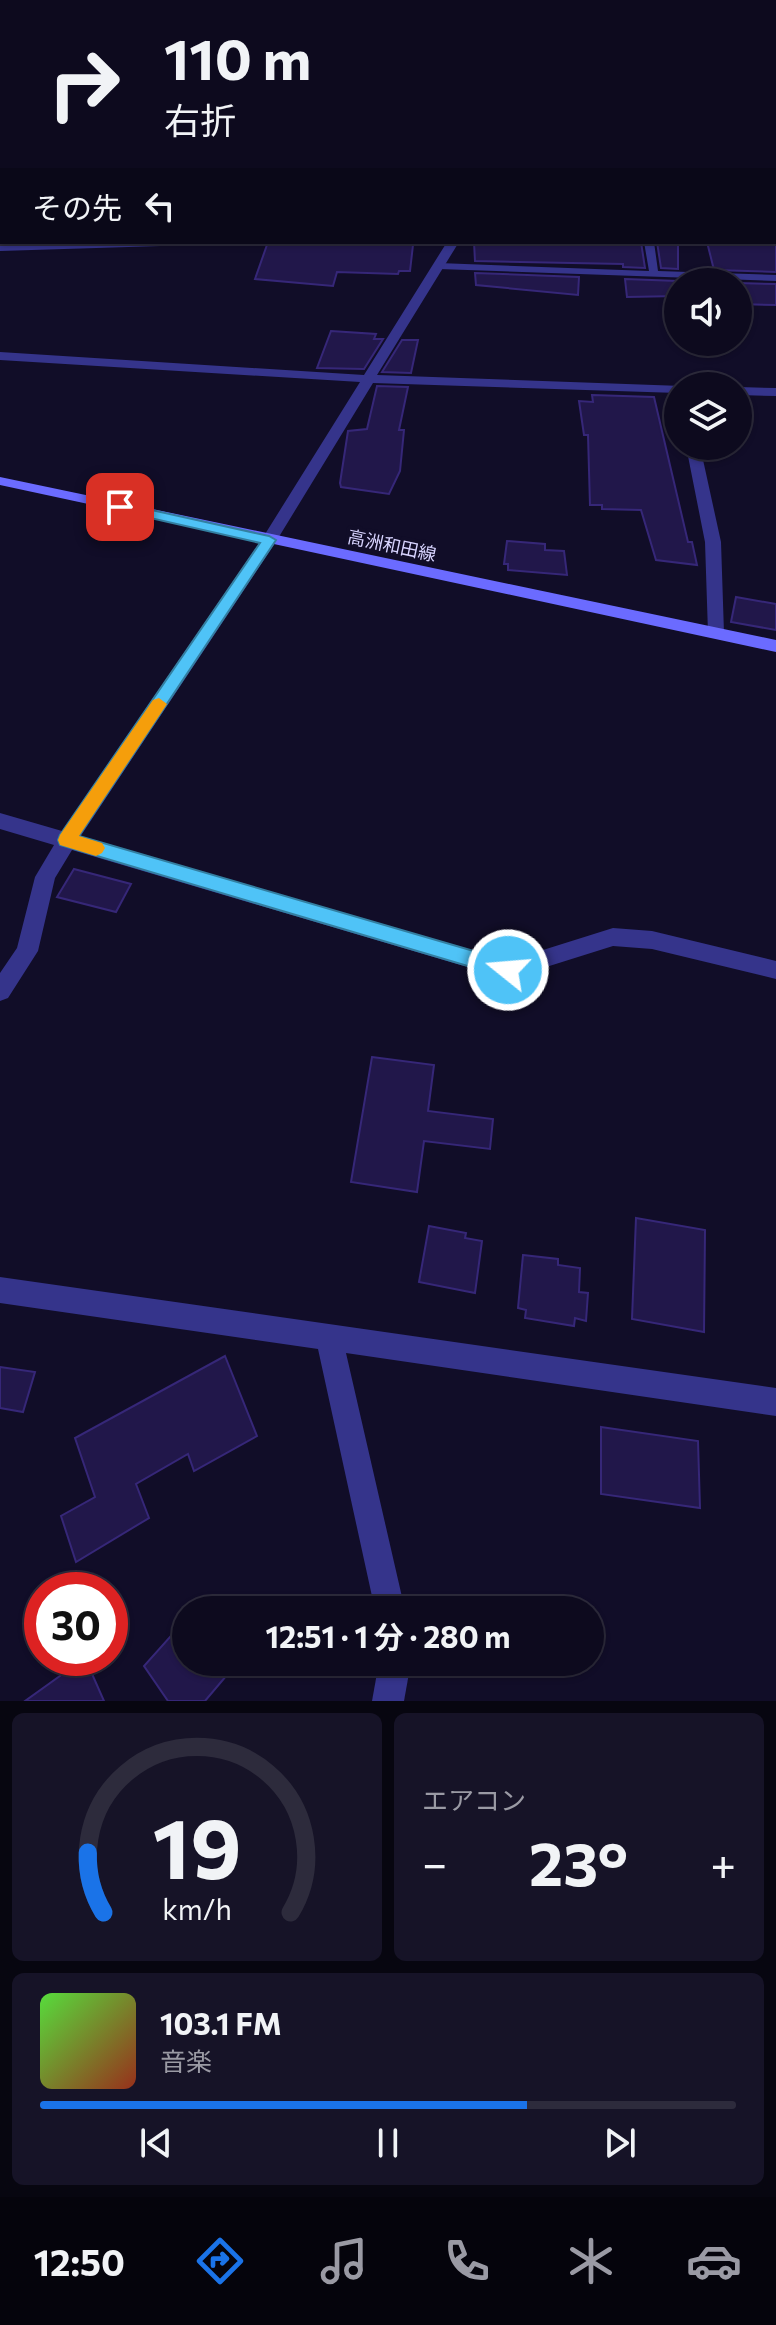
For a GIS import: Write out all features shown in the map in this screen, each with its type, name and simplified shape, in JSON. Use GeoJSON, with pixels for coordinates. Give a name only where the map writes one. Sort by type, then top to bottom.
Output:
{"type":"FeatureCollection","features":[{"type":"Feature","properties":{"kind":"main road","name":"高洲和田線"},"geometry":{"type":"LineString","coordinates":[[0,481],[776,646]]}},
{"type":"Feature","properties":{"kind":"street"},"geometry":{"type":"LineString","coordinates":[[0,991],[27,951],[45,877],[67,840],[269,540],[452,244]]}},
{"type":"Feature","properties":{"kind":"street"},"geometry":{"type":"LineString","coordinates":[[0,356],[368,379],[664,389]]}},
{"type":"Feature","properties":{"kind":"street"},"geometry":{"type":"LineString","coordinates":[[752,391],[776,392]]}},
{"type":"Feature","properties":{"kind":"street"},"geometry":{"type":"LineString","coordinates":[[696,460],[713,542],[716,633]]}},
{"type":"Feature","properties":{"kind":"street"},"geometry":{"type":"LineString","coordinates":[[0,821],[508,970],[613,937],[652,940],[776,970]]}},
{"type":"Feature","properties":{"kind":"street"},"geometry":{"type":"LineString","coordinates":[[0,1290],[776,1402]]}},
{"type":"Feature","properties":{"kind":"street"},"geometry":{"type":"LineString","coordinates":[[329,1338],[387,1596]]}},
{"type":"Feature","properties":{"kind":"street"},"geometry":{"type":"LineString","coordinates":[[388,1701],[392,1676]]}},
{"type":"Feature","properties":{"kind":"lane"},"geometry":{"type":"LineString","coordinates":[[0,248],[129,244]]}},
{"type":"Feature","properties":{"kind":"lane"},"geometry":{"type":"LineString","coordinates":[[649,244],[654,274]]}},
{"type":"Feature","properties":{"kind":"lane"},"geometry":{"type":"LineString","coordinates":[[439,266],[776,278]]}},
{"type":"Feature","properties":{"kind":"building"},"geometry":{"type":"Polygon","coordinates":[[[267,244],[413,245],[410,271],[399,271],[398,274],[337,272],[333,286],[255,279],[267,244]]]}},
{"type":"Feature","properties":{"kind":"building"},"geometry":{"type":"Polygon","coordinates":[[[474,244],[641,244],[645,268],[623,267],[623,264],[475,261],[474,244]]]}},
{"type":"Feature","properties":{"kind":"building"},"geometry":{"type":"Polygon","coordinates":[[[657,244],[678,244],[678,268],[661,268],[657,244]]]}},
{"type":"Feature","properties":{"kind":"building"},"geometry":{"type":"Polygon","coordinates":[[[708,244],[776,244],[776,272],[752,271],[752,268],[714,268],[708,244]]]}},
{"type":"Feature","properties":{"kind":"building"},"geometry":{"type":"Polygon","coordinates":[[[475,273],[579,277],[578,295],[476,285],[475,273]]]}},
{"type":"Feature","properties":{"kind":"building"},"geometry":{"type":"Polygon","coordinates":[[[625,279],[664,280],[664,296],[627,297],[625,279]]]}},
{"type":"Feature","properties":{"kind":"building"},"geometry":{"type":"Polygon","coordinates":[[[752,283],[776,284],[776,305],[752,304],[752,283]]]}},
{"type":"Feature","properties":{"kind":"building"},"geometry":{"type":"Polygon","coordinates":[[[331,331],[376,334],[374,339],[383,339],[364,369],[317,368],[331,331]]]}},
{"type":"Feature","properties":{"kind":"building"},"geometry":{"type":"Polygon","coordinates":[[[402,340],[418,340],[411,373],[382,372],[402,340]]]}},
{"type":"Feature","properties":{"kind":"building"},"geometry":{"type":"Polygon","coordinates":[[[377,386],[408,387],[399,430],[404,430],[400,471],[389,494],[341,487],[340,483],[348,431],[367,429],[377,386]]]}},
{"type":"Feature","properties":{"kind":"building"},"geometry":{"type":"Polygon","coordinates":[[[592,395],[654,397],[664,440],[664,460],[669,460],[688,542],[692,542],[697,565],[656,560],[641,510],[602,509],[602,505],[590,505],[588,435],[584,435],[579,401],[593,402],[592,395]]]}},
{"type":"Feature","properties":{"kind":"building"},"geometry":{"type":"Polygon","coordinates":[[[507,541],[545,544],[545,550],[564,551],[567,575],[508,570],[508,564],[504,564],[507,541]]]}},
{"type":"Feature","properties":{"kind":"building"},"geometry":{"type":"Polygon","coordinates":[[[736,597],[776,604],[776,630],[731,622],[736,597]]]}},
{"type":"Feature","properties":{"kind":"building"},"geometry":{"type":"Polygon","coordinates":[[[74,869],[131,884],[116,912],[57,897],[74,869]]]}},
{"type":"Feature","properties":{"kind":"building"},"geometry":{"type":"Polygon","coordinates":[[[372,1057],[434,1065],[428,1111],[493,1119],[490,1149],[424,1141],[417,1192],[351,1182],[372,1057]]]}},
{"type":"Feature","properties":{"kind":"building"},"geometry":{"type":"Polygon","coordinates":[[[636,1218],[705,1230],[704,1332],[632,1319],[636,1218]]]}},
{"type":"Feature","properties":{"kind":"building"},"geometry":{"type":"Polygon","coordinates":[[[429,1226],[466,1233],[465,1238],[482,1241],[475,1293],[419,1282],[429,1226]]]}},
{"type":"Feature","properties":{"kind":"building"},"geometry":{"type":"Polygon","coordinates":[[[523,1255],[558,1259],[558,1265],[580,1268],[579,1292],[588,1293],[586,1321],[575,1318],[574,1326],[525,1318],[526,1310],[518,1308],[523,1255]]]}},
{"type":"Feature","properties":{"kind":"building"},"geometry":{"type":"Polygon","coordinates":[[[225,1356],[257,1436],[194,1471],[188,1454],[136,1484],[149,1518],[76,1562],[61,1516],[95,1497],[75,1438],[225,1356]]]}},
{"type":"Feature","properties":{"kind":"building"},"geometry":{"type":"Polygon","coordinates":[[[0,1367],[35,1372],[23,1412],[0,1408],[0,1367]]]}},
{"type":"Feature","properties":{"kind":"building"},"geometry":{"type":"Polygon","coordinates":[[[601,1427],[698,1441],[700,1508],[601,1494],[601,1427]]]}},
{"type":"Feature","properties":{"kind":"building"},"geometry":{"type":"Polygon","coordinates":[[[172,1635],[172,1676],[226,1676],[205,1701],[168,1701],[144,1666],[172,1635]]]}},
{"type":"Feature","properties":{"kind":"building"},"geometry":{"type":"Polygon","coordinates":[[[60,1676],[93,1676],[104,1701],[25,1701],[60,1676]]]}},
{"type":"Feature","properties":{"kind":"slow traffic"},"geometry":{"type":"LineString","coordinates":[[96,848],[67,840],[159,704]]}},
{"type":"Feature","properties":{"kind":"route"},"geometry":{"type":"LineString","coordinates":[[120,507],[269,540],[67,840],[508,970]]}}]}
